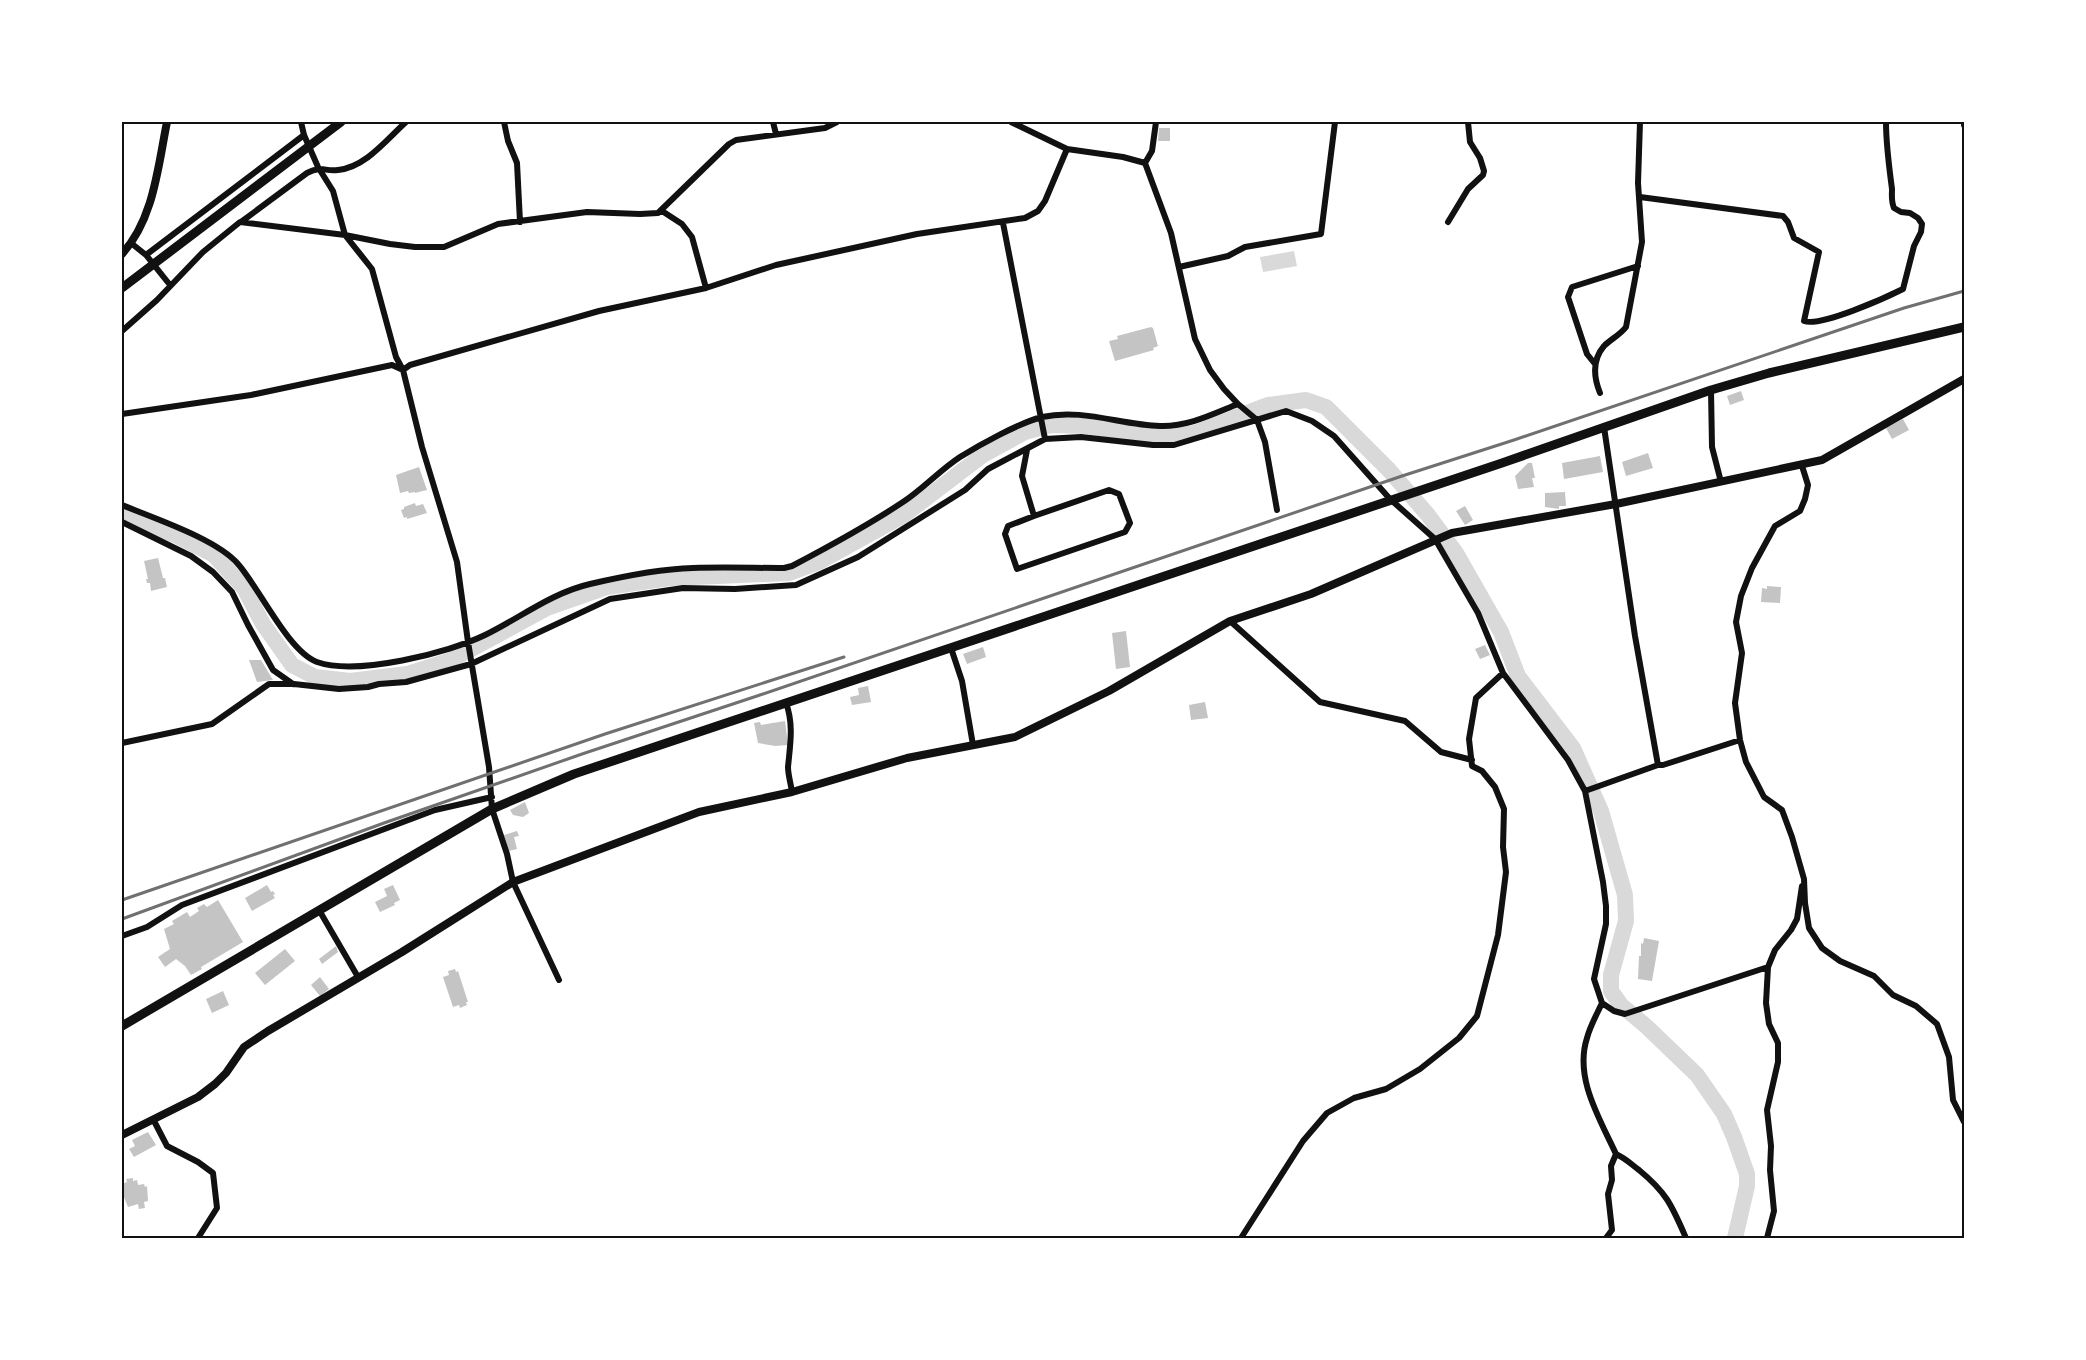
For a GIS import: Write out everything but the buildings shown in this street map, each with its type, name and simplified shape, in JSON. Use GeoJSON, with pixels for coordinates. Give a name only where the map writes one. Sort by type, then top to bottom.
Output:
{"type":"FeatureCollection","features":[{"type":"Feature","properties":{"kind":"main road"},"geometry":{"type":"LineString","coordinates":[[122,286],[333,122]]}},
{"type":"Feature","properties":{"kind":"main road"},"geometry":{"type":"LineString","coordinates":[[319,135],[341,122]]}},
{"type":"Feature","properties":{"kind":"main road"},"geometry":{"type":"LineString","coordinates":[[122,1026],[492,809],[574,774],[1711,390],[1769,373],[1965,327]]}},
{"type":"Feature","properties":{"kind":"main road"},"geometry":{"type":"LineString","coordinates":[[122,1133],[198,1097],[225,1073],[244,1047],[513,882],[699,812],[792,792],[907,758],[1015,737],[1108,691],[1230,621],[1311,594],[1449,534],[1616,504],[1822,460],[1863,438],[1906,410],[1965,379]]}},
{"type":"Feature","properties":{"kind":"street"},"geometry":{"type":"LineString","coordinates":[[122,254],[131,243],[149,205],[167,122]]}},
{"type":"Feature","properties":{"kind":"street"},"geometry":{"type":"LineString","coordinates":[[301,122],[318,167],[333,191],[345,235],[372,269],[396,357],[403,370],[457,562],[487,758],[492,809],[507,854],[513,882],[559,980]]}},
{"type":"Feature","properties":{"kind":"street"},"geometry":{"type":"LineString","coordinates":[[122,331],[157,300],[203,252],[307,172],[318,167],[337,170],[358,164],[406,122]]}},
{"type":"Feature","properties":{"kind":"street"},"geometry":{"type":"LineString","coordinates":[[504,122],[508,141],[517,163],[520,222]]}},
{"type":"Feature","properties":{"kind":"street"},"geometry":{"type":"LineString","coordinates":[[773,122],[776,134]]}},
{"type":"Feature","properties":{"kind":"street"},"geometry":{"type":"LineString","coordinates":[[240,222],[345,235],[407,246],[444,247],[498,224],[587,212],[639,214],[662,211],[729,144],[736,140],[825,128],[837,122]]}},
{"type":"Feature","properties":{"kind":"street"},"geometry":{"type":"LineString","coordinates":[[1011,122],[1067,149],[1123,157],[1145,163]]}},
{"type":"Feature","properties":{"kind":"street"},"geometry":{"type":"LineString","coordinates":[[1145,163],[1152,151],[1156,122]]}},
{"type":"Feature","properties":{"kind":"street"},"geometry":{"type":"LineString","coordinates":[[1179,267],[1228,255],[1245,247],[1321,234],[1335,122]]}},
{"type":"Feature","properties":{"kind":"street"},"geometry":{"type":"LineString","coordinates":[[1448,222],[1468,189],[1483,175],[1484,171],[1480,158],[1470,142],[1468,122]]}},
{"type":"Feature","properties":{"kind":"street"},"geometry":{"type":"LineString","coordinates":[[1600,393],[1595,381],[1595,364],[1603,347],[1622,333],[1626,327],[1642,242],[1638,160],[1640,122]]}},
{"type":"Feature","properties":{"kind":"street"},"geometry":{"type":"LineString","coordinates":[[1640,197],[1784,216],[1791,235],[1819,252],[1804,321],[1811,323],[1842,314],[1903,289],[1914,246],[1921,232],[1922,224],[1918,218],[1894,208],[1891,201],[1886,122]]}},
{"type":"Feature","properties":{"kind":"street"},"geometry":{"type":"LineString","coordinates":[[146,255],[304,135]]}},
{"type":"Feature","properties":{"kind":"street"},"geometry":{"type":"LineString","coordinates":[[403,370],[410,365],[599,311],[706,288],[776,265],[917,234],[1025,218],[1038,211],[1045,201],[1067,149]]}},
{"type":"Feature","properties":{"kind":"street"},"geometry":{"type":"LineString","coordinates":[[1145,163],[1171,233],[1194,339],[1210,370],[1240,406],[1256,418],[1265,442],[1277,510]]}},
{"type":"Feature","properties":{"kind":"street"},"geometry":{"type":"LineString","coordinates":[[662,211],[682,224],[692,237],[706,288]]}},
{"type":"Feature","properties":{"kind":"street"},"geometry":{"type":"LineString","coordinates":[[1003,223],[1045,437]]}},
{"type":"Feature","properties":{"kind":"street"},"geometry":{"type":"LineString","coordinates":[[131,243],[146,255],[170,285]]}},
{"type":"Feature","properties":{"kind":"street"},"geometry":{"type":"LineString","coordinates":[[1595,364],[1587,354],[1568,297],[1569,290],[1572,287],[1638,266]]}},
{"type":"Feature","properties":{"kind":"street"},"geometry":{"type":"LineString","coordinates":[[122,414],[251,395],[392,365],[403,370]]}},
{"type":"Feature","properties":{"kind":"street"},"geometry":{"type":"LineString","coordinates":[[1711,390],[1712,447],[1721,482]]}},
{"type":"Feature","properties":{"kind":"street"},"geometry":{"type":"LineString","coordinates":[[122,505],[215,546],[237,563],[300,652],[316,661],[331,665],[361,666],[398,661],[468,644],[544,601],[589,584],[654,572],[692,568],[784,568],[792,566],[858,531],[905,501],[960,458],[1014,429],[1053,415],[1100,416],[1158,426],[1174,426],[1240,406]]}},
{"type":"Feature","properties":{"kind":"street"},"geometry":{"type":"LineString","coordinates":[[122,743],[212,724],[269,684],[339,689],[406,682],[471,662],[610,599],[683,588],[735,589],[796,585],[858,557],[965,490],[988,470],[1027,450],[1045,437],[1081,437],[1174,445],[1256,418],[1286,411],[1312,421],[1334,436],[1436,539],[1478,613],[1503,673],[1568,760],[1587,790],[1605,906],[1606,924],[1594,979],[1602,1003],[1614,1011],[1625,1014],[1768,967]]}},
{"type":"Feature","properties":{"kind":"street"},"geometry":{"type":"LineString","coordinates":[[1604,427],[1635,636],[1659,765]]}},
{"type":"Feature","properties":{"kind":"street"},"geometry":{"type":"LineString","coordinates":[[1027,450],[1022,476],[1034,516]]}},
{"type":"Feature","properties":{"kind":"street"},"geometry":{"type":"LineString","coordinates":[[1802,466],[1808,485],[1800,511],[1775,526],[1752,568],[1741,596],[1736,622],[1742,653],[1735,703],[1740,740],[1746,762],[1764,797],[1782,810],[1792,837],[1804,879],[1809,928],[1822,948],[1840,961],[1874,976],[1893,995],[1916,1006],[1937,1023],[1949,1057],[1953,1100],[1965,1122]]}},
{"type":"Feature","properties":{"kind":"street"},"geometry":{"type":"LineString","coordinates":[[1109,490],[1119,494],[1130,524],[1125,532],[1017,569],[1005,534],[1008,526],[1034,516],[1109,490]]}},
{"type":"Feature","properties":{"kind":"street"},"geometry":{"type":"LineString","coordinates":[[122,522],[191,556],[213,572],[232,592],[273,670],[294,684]]}},
{"type":"Feature","properties":{"kind":"street"},"geometry":{"type":"LineString","coordinates":[[1230,621],[1320,702],[1405,721],[1441,752],[1472,760]]}},
{"type":"Feature","properties":{"kind":"street"},"geometry":{"type":"LineString","coordinates":[[951,648],[962,681],[973,745]]}},
{"type":"Feature","properties":{"kind":"street"},"geometry":{"type":"LineString","coordinates":[[1241,1239],[1303,1141],[1327,1113],[1354,1098],[1386,1089],[1420,1069],[1459,1038],[1477,1016],[1498,935],[1506,872],[1503,847],[1504,809],[1495,787],[1482,771],[1472,765],[1469,739],[1476,698],[1503,673]]}},
{"type":"Feature","properties":{"kind":"street"},"geometry":{"type":"LineString","coordinates":[[786,703],[792,743],[788,769],[792,792]]}},
{"type":"Feature","properties":{"kind":"street"},"geometry":{"type":"LineString","coordinates":[[1587,790],[1740,740]]}},
{"type":"Feature","properties":{"kind":"street"},"geometry":{"type":"LineString","coordinates":[[122,936],[147,927],[182,905],[435,810],[492,796]]}},
{"type":"Feature","properties":{"kind":"street"},"geometry":{"type":"LineString","coordinates":[[1767,1239],[1774,1211],[1767,1110],[1778,1062],[1778,1043],[1769,1024],[1767,1013],[1768,967],[1775,950],[1797,920],[1799,896],[1804,879]]}},
{"type":"Feature","properties":{"kind":"street"},"geometry":{"type":"LineString","coordinates":[[319,910],[358,977]]}},
{"type":"Feature","properties":{"kind":"street"},"geometry":{"type":"LineString","coordinates":[[1602,1003],[1587,1037],[1583,1055],[1586,1085],[1593,1105],[1616,1154],[1659,1187],[1672,1208],[1686,1239]]}},
{"type":"Feature","properties":{"kind":"street"},"geometry":{"type":"LineString","coordinates":[[153,1119],[167,1146],[198,1162],[213,1173],[216,1208],[198,1239]]}},
{"type":"Feature","properties":{"kind":"street"},"geometry":{"type":"LineString","coordinates":[[1606,1239],[1612,1230],[1608,1194],[1612,1180],[1611,1166],[1616,1154]]}},
{"type":"Feature","properties":{"kind":"shaded area"},"geometry":{"type":"Polygon","coordinates":[[[1294,251],[1297,266],[1263,272],[1260,257],[1294,251]]]}},
{"type":"Feature","properties":{"kind":"waterway"},"geometry":{"type":"LineString","coordinates":[[122,515],[175,535],[214,555],[244,588],[263,624],[292,665],[315,677],[350,681],[407,674],[451,660],[547,608],[607,587],[670,578],[789,573],[819,562],[904,515],[983,455],[1025,432],[1051,425],[1087,426],[1171,437],[1195,433],[1268,405],[1306,400],[1326,407],[1389,470],[1428,515],[1456,553],[1501,632],[1518,676],[1573,748],[1601,811],[1625,895],[1626,921],[1611,975],[1611,991],[1621,1005],[1697,1075],[1724,1114],[1747,1174],[1747,1186],[1735,1238]]}},
{"type":"Feature","properties":{"kind":"railway"},"geometry":{"type":"LineString","coordinates":[[122,919],[384,823],[585,753],[1402,476],[1904,308],[1964,291]]}},
{"type":"Feature","properties":{"kind":"railway"},"geometry":{"type":"LineString","coordinates":[[122,900],[605,734],[844,657]]}}]}
